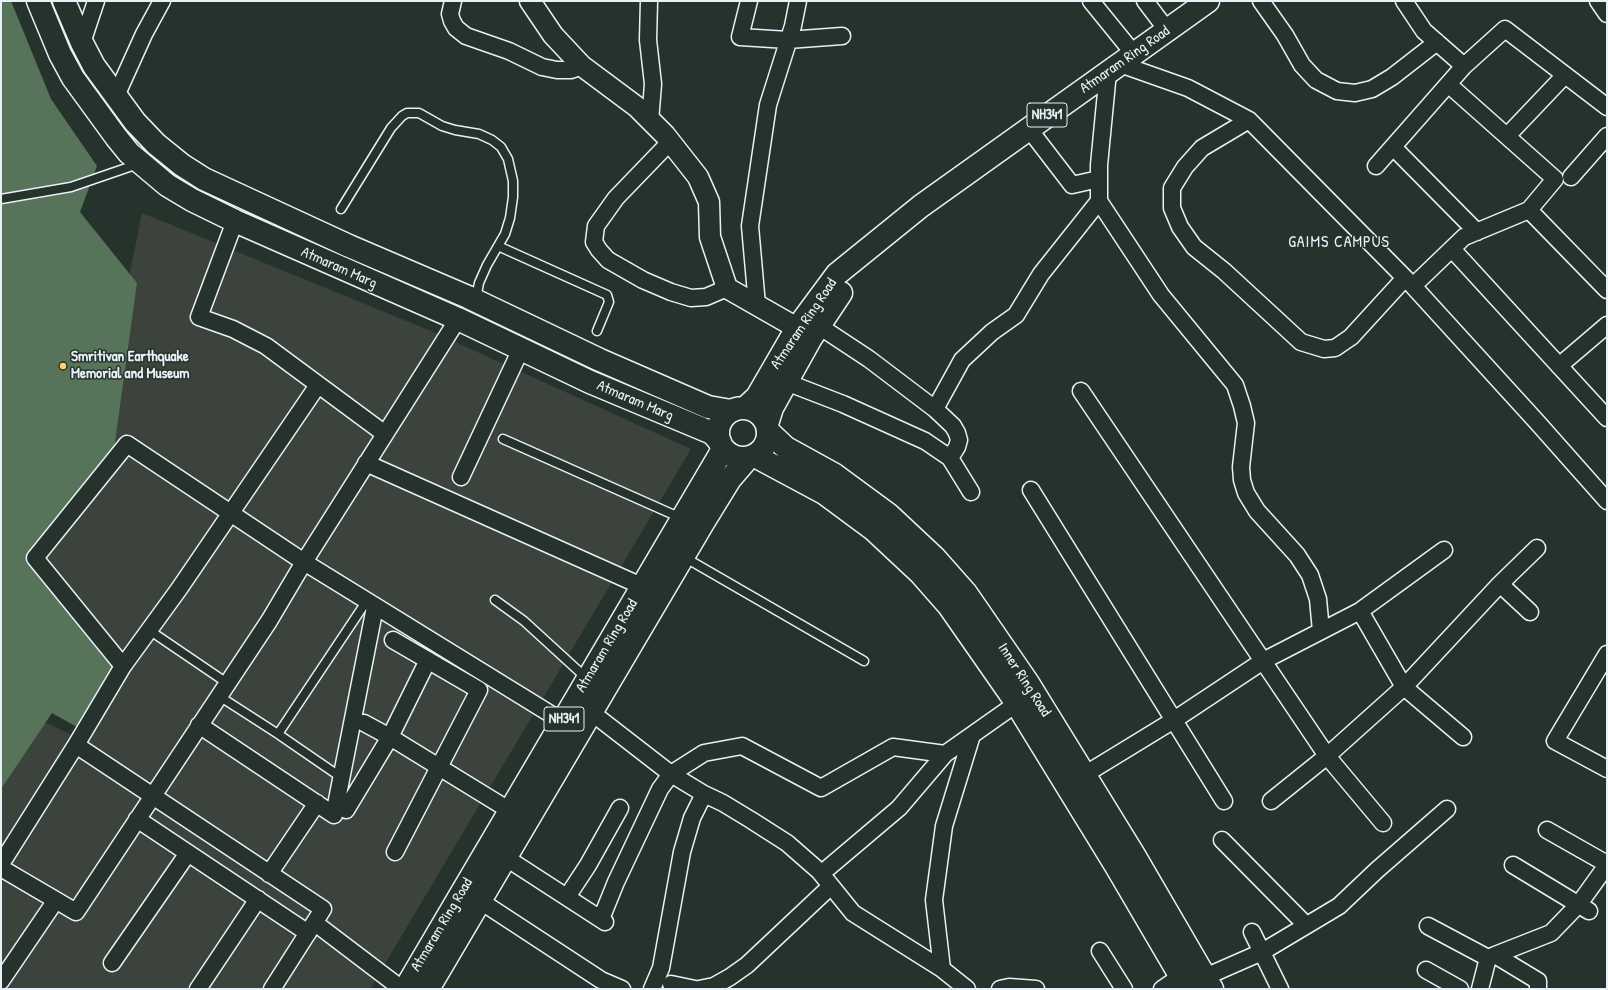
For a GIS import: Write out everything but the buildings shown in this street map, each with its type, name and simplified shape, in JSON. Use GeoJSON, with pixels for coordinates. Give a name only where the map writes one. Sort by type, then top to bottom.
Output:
{"type":"FeatureCollection","features":[{"type":"Feature","properties":{"kind":"main road","name":"Atmaram Marg"},"geometry":{"type":"LineString","coordinates":[[38,1],[60,54],[73,78],[129,153],[167,185],[192,200],[235,221],[458,320],[590,382],[712,434],[721,445]]}},
{"type":"Feature","properties":{"kind":"main road","name":"Atmaram Marg"},"geometry":{"type":"LineString","coordinates":[[64,1],[82,43],[94,66],[135,122],[146,135],[182,165],[204,179],[349,246],[476,301],[600,360],[701,404],[708,407],[738,410]]}},
{"type":"Feature","properties":{"kind":"main road","name":"Atmaram Ring Road"},"geometry":{"type":"LineString","coordinates":[[738,410],[757,397],[797,328],[837,274],[920,206],[1208,1]]}},
{"type":"Feature","properties":{"kind":"main road","name":"Atmaram Ring Road"},"geometry":{"type":"LineString","coordinates":[[768,428],[772,408],[819,326],[847,284],[888,232]]}},
{"type":"Feature","properties":{"kind":"main road"},"geometry":{"type":"LineString","coordinates":[[738,410],[758,413],[768,428]]}},
{"type":"Feature","properties":{"kind":"main road","name":"NH341"},"geometry":{"type":"LineString","coordinates":[[721,445],[718,435],[721,421],[738,410]]}},
{"type":"Feature","properties":{"kind":"main road","name":"NH341"},"geometry":{"type":"LineString","coordinates":[[752,457],[765,445],[768,439],[768,428]]}},
{"type":"Feature","properties":{"kind":"main road","name":"Inner Ring Road"},"geometry":{"type":"LineString","coordinates":[[768,428],[786,448],[835,475],[888,514],[935,558],[966,594],[1028,683],[1134,855],[1197,983]]}},
{"type":"Feature","properties":{"kind":"main road","name":"Atmaram Ring Road"},"geometry":{"type":"LineString","coordinates":[[401,988],[682,519],[721,445]]}},
{"type":"Feature","properties":{"kind":"main road"},"geometry":{"type":"LineString","coordinates":[[721,445],[734,457],[752,457]]}},
{"type":"Feature","properties":{"kind":"main road","name":"Atmaram Ring Road"},"geometry":{"type":"LineString","coordinates":[[428,989],[730,479],[752,457]]}},
{"type":"Feature","properties":{"kind":"main road","name":"Inner Ring Road"},"geometry":{"type":"LineString","coordinates":[[752,457],[824,493],[874,530],[920,573],[949,606],[1016,704],[1116,866],[1197,983]]}},
{"type":"Feature","properties":{"kind":"street"},"geometry":{"type":"LineString","coordinates":[[82,43],[96,1]]}},
{"type":"Feature","properties":{"kind":"street"},"geometry":{"type":"LineString","coordinates":[[116,96],[144,34],[162,1]]}},
{"type":"Feature","properties":{"kind":"street"},"geometry":{"type":"LineString","coordinates":[[453,1],[450,14],[452,21],[456,28],[466,36],[509,51],[542,67],[557,70],[570,70],[582,66]]}},
{"type":"Feature","properties":{"kind":"street"},"geometry":{"type":"LineString","coordinates":[[530,1],[553,35],[582,66],[637,107],[670,142],[698,177],[709,202],[710,237],[727,288],[790,324]]}},
{"type":"Feature","properties":{"kind":"street"},"geometry":{"type":"LineString","coordinates":[[649,1],[648,40],[653,84],[650,120]]}},
{"type":"Feature","properties":{"kind":"street"},"geometry":{"type":"LineString","coordinates":[[749,1],[740,37],[788,40],[842,36]]}},
{"type":"Feature","properties":{"kind":"street"},"geometry":{"type":"LineString","coordinates":[[757,306],[750,226],[768,105],[793,26],[798,1]]}},
{"type":"Feature","properties":{"kind":"street"},"geometry":{"type":"LineString","coordinates":[[1091,1],[1120,63],[1099,165],[1099,201],[1161,295],[1235,385],[1246,423],[1241,467],[1242,480],[1246,493],[1256,511],[1297,555],[1310,575],[1318,599],[1321,631]]}},
{"type":"Feature","properties":{"kind":"street"},"geometry":{"type":"LineString","coordinates":[[1145,1],[1167,30]]}},
{"type":"Feature","properties":{"kind":"street"},"geometry":{"type":"LineString","coordinates":[[1261,1],[1285,35],[1302,65],[1316,80],[1337,90],[1355,93],[1372,89],[1392,77],[1436,42]]}},
{"type":"Feature","properties":{"kind":"street"},"geometry":{"type":"LineString","coordinates":[[1404,1],[1424,31],[1464,66]]}},
{"type":"Feature","properties":{"kind":"street"},"geometry":{"type":"LineString","coordinates":[[1598,1],[1607,14]]}},
{"type":"Feature","properties":{"kind":"street"},"geometry":{"type":"LineString","coordinates":[[1376,166],[1464,66],[1505,29],[1607,107]]}},
{"type":"Feature","properties":{"kind":"street"},"geometry":{"type":"LineString","coordinates":[[1120,63],[1188,88],[1249,120],[1409,282],[1607,501]]}},
{"type":"Feature","properties":{"kind":"street"},"geometry":{"type":"LineString","coordinates":[[1507,136],[1565,75]]}},
{"type":"Feature","properties":{"kind":"street"},"geometry":{"type":"LineString","coordinates":[[1249,120],[1202,148],[1185,167],[1172,188],[1172,208],[1180,227],[1194,247],[1224,271],[1301,342],[1324,349],[1335,348],[1351,337],[1409,282],[1452,249],[1464,237],[1530,210],[1555,179],[1448,84]]}},
{"type":"Feature","properties":{"kind":"street"},"geometry":{"type":"LineString","coordinates":[[1029,129],[1072,185],[1099,179]]}},
{"type":"Feature","properties":{"kind":"street"},"geometry":{"type":"LineString","coordinates":[[1572,177],[1607,136]]}},
{"type":"Feature","properties":{"kind":"street"},"geometry":{"type":"LineString","coordinates":[[670,142],[616,198],[596,226],[594,242],[598,250],[608,260],[643,280],[671,292],[691,298],[706,297],[727,288]]}},
{"type":"Feature","properties":{"kind":"street"},"geometry":{"type":"LineString","coordinates":[[1393,147],[1477,232]]}},
{"type":"Feature","properties":{"kind":"street"},"geometry":{"type":"LineString","coordinates":[[935,409],[962,360],[992,332],[1016,315],[1041,274],[1099,201]]}},
{"type":"Feature","properties":{"kind":"street"},"geometry":{"type":"LineString","coordinates":[[1530,210],[1607,290]]}},
{"type":"Feature","properties":{"kind":"street"},"geometry":{"type":"LineString","coordinates":[[235,221],[199,317],[233,329],[266,346],[385,434]]}},
{"type":"Feature","properties":{"kind":"street"},"geometry":{"type":"LineString","coordinates":[[1452,249],[1607,418]]}},
{"type":"Feature","properties":{"kind":"street"},"geometry":{"type":"LineString","coordinates":[[1,868],[76,912],[269,621],[366,463],[458,320]]}},
{"type":"Feature","properties":{"kind":"street"},"geometry":{"type":"LineString","coordinates":[[1559,366],[1607,325]]}},
{"type":"Feature","properties":{"kind":"street"},"geometry":{"type":"LineString","coordinates":[[819,326],[869,359],[935,409],[953,426],[959,440],[957,447],[950,458]]}},
{"type":"Feature","properties":{"kind":"street"},"geometry":{"type":"LineString","coordinates":[[461,477],[521,349]]}},
{"type":"Feature","properties":{"kind":"street"},"geometry":{"type":"LineString","coordinates":[[786,382],[844,404],[918,438],[950,458],[971,492]]}},
{"type":"Feature","properties":{"kind":"street"},"geometry":{"type":"LineString","coordinates":[[1,864],[76,745],[123,666],[318,385]]}},
{"type":"Feature","properties":{"kind":"street"},"geometry":{"type":"LineString","coordinates":[[1081,391],[1327,756],[1383,823]]}},
{"type":"Feature","properties":{"kind":"street"},"geometry":{"type":"LineString","coordinates":[[123,666],[35,558],[127,444],[304,562],[557,718]]}},
{"type":"Feature","properties":{"kind":"street"},"geometry":{"type":"LineString","coordinates":[[366,463],[637,584]]}},
{"type":"Feature","properties":{"kind":"street"},"geometry":{"type":"LineString","coordinates":[[1031,490],[1224,801]]}},
{"type":"Feature","properties":{"kind":"street"},"geometry":{"type":"LineString","coordinates":[[1271,801],[1327,756],[1404,687],[1500,584],[1537,548]]}},
{"type":"Feature","properties":{"kind":"street"},"geometry":{"type":"LineString","coordinates":[[1084,775],[1174,720],[1263,661],[1360,611],[1444,550]]}},
{"type":"Feature","properties":{"kind":"street"},"geometry":{"type":"LineString","coordinates":[[1500,584],[1530,612]]}},
{"type":"Feature","properties":{"kind":"street"},"geometry":{"type":"LineString","coordinates":[[199,725],[334,814],[342,778],[371,604]]}},
{"type":"Feature","properties":{"kind":"street"},"geometry":{"type":"LineString","coordinates":[[1360,611],[1404,687],[1463,737]]}},
{"type":"Feature","properties":{"kind":"street"},"geometry":{"type":"LineString","coordinates":[[393,640],[479,690],[395,852]]}},
{"type":"Feature","properties":{"kind":"street"},"geometry":{"type":"LineString","coordinates":[[1606,657],[1555,741],[1607,769]]}},
{"type":"Feature","properties":{"kind":"street"},"geometry":{"type":"LineString","coordinates":[[346,810],[390,737],[428,660]]}},
{"type":"Feature","properties":{"kind":"street"},"geometry":{"type":"LineString","coordinates":[[828,868],[899,808],[945,754],[1016,704]]}},
{"type":"Feature","properties":{"kind":"street"},"geometry":{"type":"LineString","coordinates":[[600,719],[671,774],[704,794],[723,803],[787,843],[819,871],[853,913],[942,969],[967,989]]}},
{"type":"Feature","properties":{"kind":"street"},"geometry":{"type":"LineString","coordinates":[[364,722],[504,807]]}},
{"type":"Feature","properties":{"kind":"street"},"geometry":{"type":"LineString","coordinates":[[942,969],[934,900],[944,826],[972,735]]}},
{"type":"Feature","properties":{"kind":"street"},"geometry":{"type":"LineString","coordinates":[[76,745],[323,909],[272,989]]}},
{"type":"Feature","properties":{"kind":"street"},"geometry":{"type":"LineString","coordinates":[[514,863],[603,920],[616,882],[660,789],[671,774],[704,753],[742,746],[822,788],[893,747],[945,754]]}},
{"type":"Feature","properties":{"kind":"street"},"geometry":{"type":"LineString","coordinates":[[652,989],[661,968],[682,852],[692,818],[704,794]]}},
{"type":"Feature","properties":{"kind":"street"},"geometry":{"type":"LineString","coordinates":[[269,874],[317,803]]}},
{"type":"Feature","properties":{"kind":"street"},"geometry":{"type":"LineString","coordinates":[[567,897],[588,865],[620,808]]}},
{"type":"Feature","properties":{"kind":"street"},"geometry":{"type":"LineString","coordinates":[[1162,989],[1197,983],[1262,952],[1339,906],[1377,870],[1447,809]]}},
{"type":"Feature","properties":{"kind":"street"},"geometry":{"type":"LineString","coordinates":[[137,819],[258,900],[311,928],[401,988]]}},
{"type":"Feature","properties":{"kind":"street"},"geometry":{"type":"LineString","coordinates":[[1480,989],[1491,957],[1552,933],[1584,908],[1607,864],[1547,830]]}},
{"type":"Feature","properties":{"kind":"street"},"geometry":{"type":"LineString","coordinates":[[1222,840],[1306,925]]}},
{"type":"Feature","properties":{"kind":"street"},"geometry":{"type":"LineString","coordinates":[[112,963],[188,853]]}},
{"type":"Feature","properties":{"kind":"street"},"geometry":{"type":"LineString","coordinates":[[1513,865],[1584,908]]}},
{"type":"Feature","properties":{"kind":"street"},"geometry":{"type":"LineString","coordinates":[[699,989],[714,986],[730,978],[742,969],[831,886]]}},
{"type":"Feature","properties":{"kind":"street"},"geometry":{"type":"LineString","coordinates":[[1,981],[56,900]]}},
{"type":"Feature","properties":{"kind":"street"},"geometry":{"type":"LineString","coordinates":[[198,989],[258,900]]}},
{"type":"Feature","properties":{"kind":"street"},"geometry":{"type":"LineString","coordinates":[[488,906],[588,972],[601,980],[622,989]]}},
{"type":"Feature","properties":{"kind":"street"},"geometry":{"type":"LineString","coordinates":[[1428,926],[1538,981],[1538,989]]}},
{"type":"Feature","properties":{"kind":"street"},"geometry":{"type":"LineString","coordinates":[[1252,932],[1280,989]]}},
{"type":"Feature","properties":{"kind":"street"},"geometry":{"type":"LineString","coordinates":[[1100,951],[1124,989]]}},
{"type":"Feature","properties":{"kind":"street"},"geometry":{"type":"LineString","coordinates":[[661,968],[672,986],[695,989]]}},
{"type":"Feature","properties":{"kind":"street"},"geometry":{"type":"LineString","coordinates":[[1426,970],[1460,989]]}},
{"type":"Feature","properties":{"kind":"street"},"geometry":{"type":"LineString","coordinates":[[1000,989],[1009,987],[1036,989]]}},
{"type":"Feature","properties":{"kind":"lane"},"geometry":{"type":"LineString","coordinates":[[341,208],[394,123],[407,113],[419,114],[442,126],[479,134],[492,140],[501,147],[508,159],[513,197],[510,218],[505,234],[486,265],[479,283],[476,301]]}},
{"type":"Feature","properties":{"kind":"lane"},"geometry":{"type":"LineString","coordinates":[[1,199],[70,187],[141,163]]}},
{"type":"Feature","properties":{"kind":"lane"},"geometry":{"type":"LineString","coordinates":[[498,246],[607,295],[609,302],[597,331]]}},
{"type":"Feature","properties":{"kind":"lane"},"geometry":{"type":"LineString","coordinates":[[503,439],[682,519]]}},
{"type":"Feature","properties":{"kind":"lane"},"geometry":{"type":"LineString","coordinates":[[683,557],[864,661]]}},
{"type":"Feature","properties":{"kind":"lane"},"geometry":{"type":"LineString","coordinates":[[495,600],[524,621],[582,675]]}},
{"type":"Feature","properties":{"kind":"lane"},"geometry":{"type":"LineString","coordinates":[[278,734],[371,604]]}},
{"type":"Feature","properties":{"kind":"lane"},"geometry":{"type":"LineString","coordinates":[[149,630],[278,734],[342,778]]}},
{"type":"Feature","properties":{"kind":"shaded area"},"geometry":{"type":"Polygon","coordinates":[[[142,213],[431,331],[691,449],[370,989],[1,989],[1,782],[42,721],[72,735],[116,667],[38,559],[107,452],[130,273],[142,213]]]}},
{"type":"Feature","properties":{"kind":"green space","name":"Smritivan Earthquake Memorial and Museum"},"geometry":{"type":"Polygon","coordinates":[[[1,1],[11,1],[51,99],[97,166],[80,212],[137,283],[114,449],[46,558],[123,666],[82,730],[52,713],[1,789],[1,1]]]}},
{"type":"Feature","properties":{"kind":"place","name":"Smritivan Earthquake Memorial and Museum"},"geometry":{"type":"Point","coordinates":[63,366]}},
{"type":"Feature","properties":{"kind":"district","name":"GAIMS CAMPUS"},"geometry":{"type":"Point","coordinates":[1339,243]}}]}
